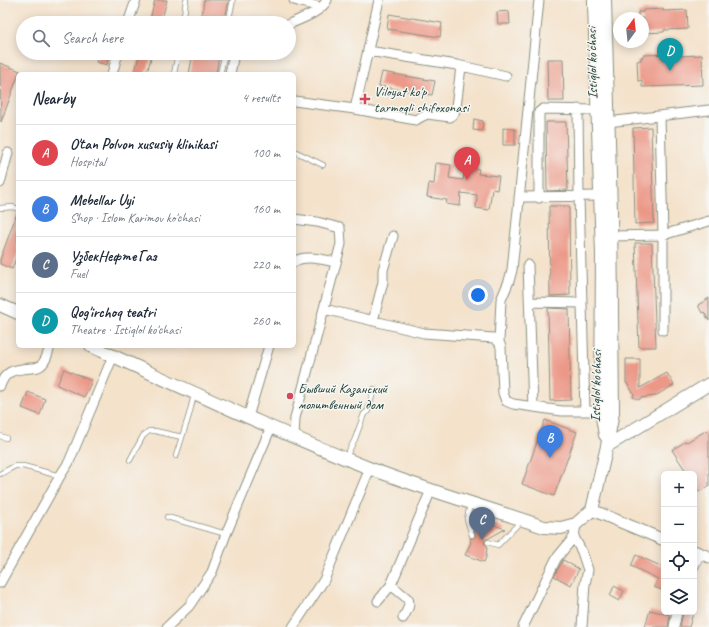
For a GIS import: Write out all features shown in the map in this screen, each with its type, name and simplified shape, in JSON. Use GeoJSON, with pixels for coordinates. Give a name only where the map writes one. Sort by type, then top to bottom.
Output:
{"type":"FeatureCollection","features":[{"type":"Feature","properties":{"kind":"main road","name":"Istiqlol ko'chasi"},"geometry":{"type":"LineString","coordinates":[[594,0],[607,411]]}},
{"type":"Feature","properties":{"kind":"main road","name":"Istiqlol ko'chasi"},"geometry":{"type":"LineString","coordinates":[[592,510],[607,446],[611,236],[605,0]]}},
{"type":"Feature","properties":{"kind":"main road"},"geometry":{"type":"LineString","coordinates":[[0,305],[16,312]]}},
{"type":"Feature","properties":{"kind":"main road"},"geometry":{"type":"LineString","coordinates":[[96,348],[294,438],[345,459],[431,490],[522,520],[544,527],[561,528],[576,524],[592,510]]}},
{"type":"Feature","properties":{"kind":"main road"},"geometry":{"type":"LineString","coordinates":[[607,446],[709,384]]}},
{"type":"Feature","properties":{"kind":"street"},"geometry":{"type":"LineString","coordinates":[[130,16],[136,0]]}},
{"type":"Feature","properties":{"kind":"street"},"geometry":{"type":"LineString","coordinates":[[294,0],[320,8]]}},
{"type":"Feature","properties":{"kind":"street"},"geometry":{"type":"LineString","coordinates":[[296,21],[305,18],[320,8],[327,2],[327,0]]}},
{"type":"Feature","properties":{"kind":"street"},"geometry":{"type":"LineString","coordinates":[[355,109],[379,0]]}},
{"type":"Feature","properties":{"kind":"street"},"geometry":{"type":"LineString","coordinates":[[539,0],[512,270],[502,300],[499,342],[501,347],[503,393],[506,401],[513,404],[562,411],[607,411]]}},
{"type":"Feature","properties":{"kind":"street"},"geometry":{"type":"LineString","coordinates":[[368,51],[461,66],[506,76]]}},
{"type":"Feature","properties":{"kind":"street"},"geometry":{"type":"LineString","coordinates":[[113,72],[116,60]]}},
{"type":"Feature","properties":{"kind":"street"},"geometry":{"type":"LineString","coordinates":[[230,72],[233,60]]}},
{"type":"Feature","properties":{"kind":"street"},"geometry":{"type":"LineString","coordinates":[[296,101],[355,109],[416,120],[428,114],[450,117],[454,113],[456,107],[461,66]]}},
{"type":"Feature","properties":{"kind":"street"},"geometry":{"type":"LineString","coordinates":[[538,198],[539,112],[543,108],[597,110]]}},
{"type":"Feature","properties":{"kind":"street"},"geometry":{"type":"LineString","coordinates":[[578,109],[585,411]]}},
{"type":"Feature","properties":{"kind":"street"},"geometry":{"type":"LineString","coordinates":[[608,122],[709,110]]}},
{"type":"Feature","properties":{"kind":"street"},"geometry":{"type":"LineString","coordinates":[[660,116],[663,235],[663,330]]}},
{"type":"Feature","properties":{"kind":"street"},"geometry":{"type":"LineString","coordinates":[[0,183],[8,153]]}},
{"type":"Feature","properties":{"kind":"street"},"geometry":{"type":"LineString","coordinates":[[519,197],[538,198],[600,196]]}},
{"type":"Feature","properties":{"kind":"street"},"geometry":{"type":"LineString","coordinates":[[294,438],[295,418],[341,244],[340,228],[318,222],[296,219]]}},
{"type":"Feature","properties":{"kind":"street"},"geometry":{"type":"LineString","coordinates":[[611,236],[663,235],[709,221]]}},
{"type":"Feature","properties":{"kind":"street"},"geometry":{"type":"LineString","coordinates":[[373,321],[383,282],[383,270],[393,236]]}},
{"type":"Feature","properties":{"kind":"street"},"geometry":{"type":"LineString","coordinates":[[296,260],[311,258],[336,262]]}},
{"type":"Feature","properties":{"kind":"street"},"geometry":{"type":"LineString","coordinates":[[528,265],[533,407]]}},
{"type":"Feature","properties":{"kind":"street"},"geometry":{"type":"LineString","coordinates":[[530,302],[582,303]]}},
{"type":"Feature","properties":{"kind":"street"},"geometry":{"type":"LineString","coordinates":[[324,309],[424,333],[494,338],[499,342]]}},
{"type":"Feature","properties":{"kind":"street"},"geometry":{"type":"LineString","coordinates":[[0,386],[3,378],[8,373],[16,370],[40,366],[45,360],[49,348]]}},
{"type":"Feature","properties":{"kind":"street"},"geometry":{"type":"LineString","coordinates":[[248,417],[268,348]]}},
{"type":"Feature","properties":{"kind":"street"},"geometry":{"type":"LineString","coordinates":[[0,583],[69,462],[114,356]]}},
{"type":"Feature","properties":{"kind":"street"},"geometry":{"type":"LineString","coordinates":[[167,627],[189,606],[212,572],[226,534],[271,427]]}},
{"type":"Feature","properties":{"kind":"street"},"geometry":{"type":"LineString","coordinates":[[293,627],[324,580],[370,468]]}},
{"type":"Feature","properties":{"kind":"street"},"geometry":{"type":"LineString","coordinates":[[378,601],[391,585],[431,490]]}},
{"type":"Feature","properties":{"kind":"street"},"geometry":{"type":"LineString","coordinates":[[592,510],[661,536]]}},
{"type":"Feature","properties":{"kind":"street"},"geometry":{"type":"LineString","coordinates":[[523,627],[556,559],[574,537],[576,524]]}},
{"type":"Feature","properties":{"kind":"street"},"geometry":{"type":"LineString","coordinates":[[574,537],[582,552],[588,570],[585,584],[582,627]]}},
{"type":"Feature","properties":{"kind":"street"},"geometry":{"type":"LineString","coordinates":[[391,585],[408,599],[409,606],[403,618]]}},
{"type":"Feature","properties":{"kind":"street"},"geometry":{"type":"LineString","coordinates":[[674,627],[676,615]]}},
{"type":"Feature","properties":{"kind":"lane"},"geometry":{"type":"LineString","coordinates":[[184,16],[186,0]]}},
{"type":"Feature","properties":{"kind":"lane"},"geometry":{"type":"LineString","coordinates":[[230,16],[233,0]]}},
{"type":"Feature","properties":{"kind":"lane"},"geometry":{"type":"LineString","coordinates":[[174,72],[177,60]]}},
{"type":"Feature","properties":{"kind":"lane"},"geometry":{"type":"LineString","coordinates":[[220,72],[223,60]]}},
{"type":"Feature","properties":{"kind":"lane"},"geometry":{"type":"LineString","coordinates":[[296,152],[323,165]]}},
{"type":"Feature","properties":{"kind":"lane"},"geometry":{"type":"LineString","coordinates":[[0,208],[16,208]]}},
{"type":"Feature","properties":{"kind":"lane"},"geometry":{"type":"LineString","coordinates":[[345,459],[355,439],[364,414],[368,411],[374,389]]}},
{"type":"Feature","properties":{"kind":"lane"},"geometry":{"type":"LineString","coordinates":[[176,456],[195,393]]}},
{"type":"Feature","properties":{"kind":"lane"},"geometry":{"type":"LineString","coordinates":[[130,460],[143,436],[149,431],[182,436]]}},
{"type":"Feature","properties":{"kind":"lane"},"geometry":{"type":"LineString","coordinates":[[0,436],[6,438]]}},
{"type":"Feature","properties":{"kind":"lane"},"geometry":{"type":"LineString","coordinates":[[0,474],[15,466],[23,466],[60,476]]}},
{"type":"Feature","properties":{"kind":"lane"},"geometry":{"type":"LineString","coordinates":[[470,503],[467,519],[472,535]]}},
{"type":"Feature","properties":{"kind":"lane"},"geometry":{"type":"LineString","coordinates":[[166,518],[226,534]]}},
{"type":"Feature","properties":{"kind":"lane"},"geometry":{"type":"LineString","coordinates":[[488,542],[498,545],[522,520]]}},
{"type":"Feature","properties":{"kind":"building"},"geometry":{"type":"Polygon","coordinates":[[[155,0],[167,0],[163,16],[151,16],[155,0]]]}},
{"type":"Feature","properties":{"kind":"building"},"geometry":{"type":"Polygon","coordinates":[[[204,0],[229,0],[226,16],[202,16],[204,0]]]}},
{"type":"Feature","properties":{"kind":"building"},"geometry":{"type":"Polygon","coordinates":[[[643,10],[687,10],[688,29],[664,30],[664,32],[649,33],[649,12],[643,12],[643,10]]]}},
{"type":"Feature","properties":{"kind":"building"},"geometry":{"type":"Polygon","coordinates":[[[509,11],[510,24],[498,24],[497,12],[509,11]]]}},
{"type":"Feature","properties":{"kind":"building"},"geometry":{"type":"Polygon","coordinates":[[[389,14],[442,23],[440,37],[387,29],[389,14]]]}},
{"type":"Feature","properties":{"kind":"building"},"geometry":{"type":"Polygon","coordinates":[[[676,54],[676,56],[702,55],[703,85],[642,87],[642,80],[638,81],[637,61],[641,60],[643,55],[676,54]]]}},
{"type":"Feature","properties":{"kind":"building"},"geometry":{"type":"Polygon","coordinates":[[[547,59],[563,59],[564,101],[548,101],[547,59]]]}},
{"type":"Feature","properties":{"kind":"building"},"geometry":{"type":"Polygon","coordinates":[[[96,60],[108,60],[107,65],[96,62],[96,60]]]}},
{"type":"Feature","properties":{"kind":"building"},"geometry":{"type":"Polygon","coordinates":[[[138,60],[150,60],[146,72],[135,72],[138,60]]]}},
{"type":"Feature","properties":{"kind":"building"},"geometry":{"type":"Polygon","coordinates":[[[192,60],[218,60],[216,72],[189,72],[192,60]]]}},
{"type":"Feature","properties":{"kind":"building"},"geometry":{"type":"Polygon","coordinates":[[[0,63],[20,71],[16,72],[16,81],[1,122],[0,63]]]}},
{"type":"Feature","properties":{"kind":"building"},"geometry":{"type":"Polygon","coordinates":[[[382,72],[435,81],[432,95],[379,86],[382,72]]]}},
{"type":"Feature","properties":{"kind":"building"},"geometry":{"type":"Polygon","coordinates":[[[474,119],[483,121],[482,131],[473,130],[474,119]]]}},
{"type":"Feature","properties":{"kind":"building"},"geometry":{"type":"Polygon","coordinates":[[[546,122],[566,122],[568,190],[547,191],[546,122]]]}},
{"type":"Feature","properties":{"kind":"building"},"geometry":{"type":"Polygon","coordinates":[[[651,127],[654,223],[635,224],[633,128],[651,127]]]}},
{"type":"Feature","properties":{"kind":"building"},"geometry":{"type":"Polygon","coordinates":[[[503,128],[515,129],[515,145],[503,145],[503,128]]]}},
{"type":"Feature","properties":{"kind":"building"},"geometry":{"type":"Polygon","coordinates":[[[436,163],[451,165],[449,178],[463,180],[465,168],[479,169],[478,174],[499,176],[497,190],[492,189],[489,210],[476,208],[477,195],[461,193],[460,206],[446,204],[447,200],[427,197],[429,183],[434,184],[436,163]]]}},
{"type":"Feature","properties":{"kind":"building"},"geometry":{"type":"Polygon","coordinates":[[[549,206],[569,206],[570,295],[550,296],[549,206]]]}},
{"type":"Feature","properties":{"kind":"building"},"geometry":{"type":"Polygon","coordinates":[[[16,216],[16,258],[12,269],[0,264],[0,260],[16,216]]]}},
{"type":"Feature","properties":{"kind":"building"},"geometry":{"type":"Polygon","coordinates":[[[635,243],[652,243],[656,347],[639,347],[635,243]]]}},
{"type":"Feature","properties":{"kind":"building"},"geometry":{"type":"Polygon","coordinates":[[[709,298],[709,321],[704,312],[702,313],[698,305],[709,298]]]}},
{"type":"Feature","properties":{"kind":"building"},"geometry":{"type":"Polygon","coordinates":[[[548,308],[569,309],[571,400],[550,401],[548,308]]]}},
{"type":"Feature","properties":{"kind":"building"},"geometry":{"type":"Polygon","coordinates":[[[626,359],[640,359],[640,388],[667,373],[674,385],[655,396],[640,398],[639,400],[633,397],[634,394],[626,383],[626,359]]]}},
{"type":"Feature","properties":{"kind":"building"},"geometry":{"type":"Polygon","coordinates":[[[64,369],[92,381],[84,397],[57,385],[64,369]]]}},
{"type":"Feature","properties":{"kind":"building"},"geometry":{"type":"Polygon","coordinates":[[[28,392],[45,399],[40,415],[22,408],[28,392]]]}},
{"type":"Feature","properties":{"kind":"building"},"geometry":{"type":"Polygon","coordinates":[[[545,420],[577,432],[554,496],[522,484],[545,420]]]}},
{"type":"Feature","properties":{"kind":"building"},"geometry":{"type":"Polygon","coordinates":[[[707,430],[709,433],[709,486],[699,492],[697,489],[697,471],[686,471],[672,450],[686,441],[687,442],[707,430]]]}},
{"type":"Feature","properties":{"kind":"building"},"geometry":{"type":"Polygon","coordinates":[[[487,522],[505,529],[485,540],[484,543],[487,546],[484,562],[465,555],[471,542],[471,538],[476,536],[474,530],[487,522]]]}},
{"type":"Feature","properties":{"kind":"building"},"geometry":{"type":"Polygon","coordinates":[[[636,555],[661,566],[661,590],[654,587],[658,579],[631,566],[636,555]]]}},
{"type":"Feature","properties":{"kind":"building"},"geometry":{"type":"Polygon","coordinates":[[[563,560],[579,569],[571,585],[554,576],[563,560]]]}},
{"type":"Feature","properties":{"kind":"building"},"geometry":{"type":"Polygon","coordinates":[[[614,586],[624,591],[619,601],[610,596],[614,586]]]}},
{"type":"Feature","properties":{"kind":"building"},"geometry":{"type":"Polygon","coordinates":[[[650,610],[661,613],[661,615],[670,615],[668,627],[645,627],[650,610]]]}},
{"type":"Feature","properties":{"kind":"building"},"geometry":{"type":"Polygon","coordinates":[[[682,615],[692,615],[689,627],[680,627],[682,615]]]}},
{"type":"Feature","properties":{"kind":"place","name":"Qog'irchoq teatri"},"geometry":{"type":"Point","coordinates":[670,71]}},
{"type":"Feature","properties":{"kind":"place","name":"Viloyat ko'p tarmoqli shifoxonasi"},"geometry":{"type":"Point","coordinates":[365,99]}},
{"type":"Feature","properties":{"kind":"place","name":"O'tan Polvon xususiy klinikasi"},"geometry":{"type":"Point","coordinates":[467,180]}},
{"type":"Feature","properties":{"kind":"place","name":"Бывший Казанский молитвенный дом"},"geometry":{"type":"Point","coordinates":[290,396]}},
{"type":"Feature","properties":{"kind":"place","name":"Mebellar Uyi"},"geometry":{"type":"Point","coordinates":[550,458]}},
{"type":"Feature","properties":{"kind":"place","name":"УзбекНефтеГаз"},"geometry":{"type":"Point","coordinates":[482,540]}}]}
